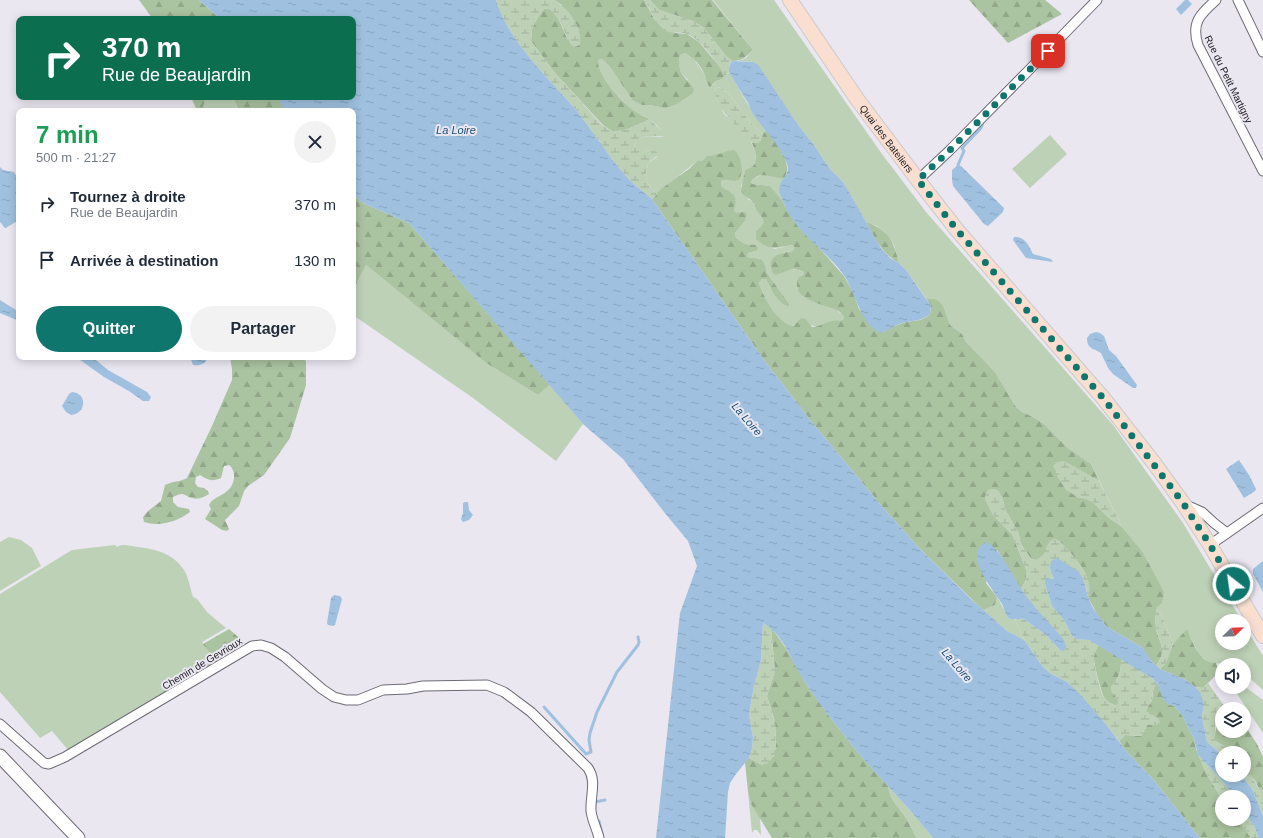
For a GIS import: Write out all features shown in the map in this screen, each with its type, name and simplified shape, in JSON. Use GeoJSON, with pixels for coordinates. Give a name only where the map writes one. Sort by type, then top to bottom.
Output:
{"type":"FeatureCollection","features":[{"type":"Feature","properties":{"kind":"main road","name":"Quai des Bateliers"},"geometry":{"type":"LineString","coordinates":[[790,0],[857,99],[957,230],[1104,399],[1183,503],[1210,545],[1263,636]]}},
{"type":"Feature","properties":{"kind":"street"},"geometry":{"type":"LineString","coordinates":[[918,180],[1026,74],[1097,0]]}},
{"type":"Feature","properties":{"kind":"street","name":"Rue du Petit Martigny"},"geometry":{"type":"LineString","coordinates":[[1216,0],[1204,10],[1198,20],[1195,31],[1196,38],[1198,45],[1263,171]]}},
{"type":"Feature","properties":{"kind":"street"},"geometry":{"type":"LineString","coordinates":[[1238,0],[1263,52]]}},
{"type":"Feature","properties":{"kind":"street"},"geometry":{"type":"LineString","coordinates":[[1183,503],[1202,512],[1227,533]]}},
{"type":"Feature","properties":{"kind":"street"},"geometry":{"type":"LineString","coordinates":[[1210,545],[1263,508]]}},
{"type":"Feature","properties":{"kind":"street","name":"Chemin de Gevrioux"},"geometry":{"type":"LineString","coordinates":[[0,724],[44,763],[50,764],[252,646],[261,645],[271,648],[286,657],[322,689],[334,697],[346,700],[358,700],[383,690],[406,689],[423,686],[487,685],[504,692],[531,712],[592,773],[592,817],[599,838]]}},
{"type":"Feature","properties":{"kind":"street"},"geometry":{"type":"LineString","coordinates":[[0,756],[78,838]]}},
{"type":"Feature","properties":{"kind":"green space"},"geometry":{"type":"Polygon","coordinates":[[[139,0],[199,0],[217,16],[151,16],[139,0]]]}},
{"type":"Feature","properties":{"kind":"green space"},"geometry":{"type":"Polygon","coordinates":[[[496,0],[554,0],[570,13],[577,25],[580,45],[574,47],[571,45],[558,18],[550,9],[544,9],[538,17],[532,29],[531,41],[554,72],[602,125],[613,132],[628,129],[650,119],[667,137],[642,137],[638,139],[634,147],[636,149],[657,152],[658,155],[648,163],[646,173],[646,180],[657,194],[652,199],[633,183],[619,168],[571,104],[538,68],[509,29],[496,0]]]}},
{"type":"Feature","properties":{"kind":"green space"},"geometry":{"type":"Polygon","coordinates":[[[554,0],[644,0],[655,20],[675,33],[687,34],[699,42],[720,67],[725,76],[716,81],[710,87],[707,84],[706,76],[691,56],[685,53],[680,55],[680,70],[694,89],[693,93],[675,105],[665,108],[642,105],[633,101],[610,67],[602,59],[598,60],[599,66],[606,81],[624,103],[636,112],[650,119],[628,129],[613,132],[603,125],[554,72],[531,41],[532,29],[544,9],[550,9],[558,18],[568,40],[562,5],[554,0]]]}},
{"type":"Feature","properties":{"kind":"green space"},"geometry":{"type":"Polygon","coordinates":[[[644,0],[650,0],[660,10],[693,21],[704,28],[726,56],[732,61],[729,66],[729,72],[725,76],[709,52],[692,37],[684,33],[669,32],[663,29],[655,19],[644,0]]]}},
{"type":"Feature","properties":{"kind":"green space"},"geometry":{"type":"Polygon","coordinates":[[[650,0],[712,0],[753,50],[744,58],[732,61],[726,56],[704,28],[693,21],[659,10],[650,0]]]}},
{"type":"Feature","properties":{"kind":"green space"},"geometry":{"type":"Polygon","coordinates":[[[713,0],[774,0],[882,154],[926,212],[1113,425],[1183,523],[1238,614],[1215,614],[1215,650],[1251,650],[1251,636],[1263,656],[1263,690],[1251,679],[1251,658],[1215,658],[1215,663],[1210,663],[1199,655],[1187,630],[1173,644],[1157,607],[1152,572],[1142,551],[1122,527],[1091,464],[1069,449],[1044,424],[1016,407],[995,372],[966,342],[962,334],[950,325],[944,308],[935,299],[926,298],[906,270],[899,263],[894,245],[885,232],[877,226],[866,222],[843,182],[830,169],[754,62],[738,61],[746,58],[753,50],[713,0]]]}},
{"type":"Feature","properties":{"kind":"green space"},"geometry":{"type":"Polygon","coordinates":[[[969,0],[1045,0],[1062,14],[1008,43],[969,0]]]}},
{"type":"Feature","properties":{"kind":"green space"},"geometry":{"type":"Polygon","coordinates":[[[685,53],[691,55],[706,76],[707,85],[713,85],[716,81],[722,79],[729,72],[756,118],[767,131],[763,134],[747,118],[725,91],[716,87],[716,97],[722,111],[746,135],[755,151],[756,163],[750,169],[745,170],[744,180],[741,186],[749,200],[753,201],[756,209],[764,219],[763,225],[756,231],[774,249],[792,245],[796,248],[793,251],[784,252],[771,266],[774,275],[789,270],[800,270],[804,272],[797,288],[800,292],[809,300],[837,311],[844,317],[843,320],[828,322],[818,327],[810,325],[806,319],[791,326],[786,324],[776,315],[767,301],[759,283],[762,279],[766,279],[780,302],[788,307],[790,305],[769,276],[761,259],[747,257],[748,253],[756,251],[755,245],[745,244],[736,238],[735,233],[744,222],[741,213],[736,213],[734,210],[735,202],[733,196],[729,191],[722,187],[722,180],[734,181],[721,154],[707,156],[702,161],[697,161],[657,194],[646,180],[648,163],[657,157],[654,151],[637,150],[634,147],[636,142],[638,139],[647,136],[666,137],[654,123],[635,112],[618,96],[606,81],[599,66],[598,60],[602,59],[610,67],[633,101],[642,105],[665,108],[688,80],[681,72],[679,66],[680,55],[685,53]]]}},
{"type":"Feature","properties":{"kind":"green space"},"geometry":{"type":"Polygon","coordinates":[[[716,87],[725,91],[729,95],[749,120],[763,134],[761,141],[758,143],[752,143],[719,107],[715,93],[716,87]]]}},
{"type":"Feature","properties":{"kind":"green space"},"geometry":{"type":"Polygon","coordinates":[[[192,100],[205,100],[203,108],[196,108],[192,100]]]}},
{"type":"Feature","properties":{"kind":"green space"},"geometry":{"type":"Polygon","coordinates":[[[205,100],[234,100],[238,108],[203,108],[205,100]]]}},
{"type":"Feature","properties":{"kind":"green space"},"geometry":{"type":"Polygon","coordinates":[[[234,100],[281,100],[285,108],[238,108],[234,100]]]}},
{"type":"Feature","properties":{"kind":"green space"},"geometry":{"type":"Polygon","coordinates":[[[767,131],[779,147],[786,160],[787,173],[784,179],[766,175],[757,176],[751,182],[752,184],[770,186],[782,200],[785,206],[844,276],[853,292],[859,309],[883,332],[904,323],[922,319],[930,314],[931,306],[926,298],[935,299],[940,302],[944,308],[950,325],[962,334],[966,342],[995,372],[1016,407],[1044,424],[1069,449],[1091,464],[1099,481],[1081,471],[1077,497],[1087,499],[1094,503],[1108,517],[1122,527],[1142,551],[1164,592],[1162,603],[1157,607],[1155,619],[1155,627],[1162,648],[1161,656],[1156,666],[1146,655],[1143,648],[1106,626],[1098,616],[1088,597],[1089,585],[1086,575],[1081,566],[1059,541],[1047,546],[1045,553],[1041,557],[1036,560],[1031,559],[1021,544],[1018,532],[1006,511],[1002,497],[990,508],[993,515],[1012,534],[1026,569],[1026,580],[1021,589],[997,550],[986,583],[997,597],[995,605],[983,610],[919,548],[880,504],[811,421],[764,360],[652,199],[661,189],[689,169],[697,161],[702,161],[707,156],[734,150],[740,160],[742,169],[741,177],[739,180],[734,181],[722,180],[721,183],[722,187],[730,192],[735,198],[736,201],[734,210],[736,213],[745,212],[747,215],[744,222],[735,233],[736,238],[745,244],[755,245],[758,248],[756,251],[748,253],[747,257],[761,259],[769,276],[790,305],[788,307],[780,302],[766,279],[762,279],[759,283],[772,309],[782,321],[794,326],[801,318],[806,319],[812,327],[833,321],[843,320],[844,317],[840,312],[812,301],[800,292],[797,286],[798,278],[803,275],[804,272],[792,269],[774,275],[771,269],[772,260],[778,255],[793,251],[795,248],[792,245],[773,248],[756,239],[756,231],[762,226],[764,221],[757,211],[754,203],[741,191],[745,170],[753,166],[756,159],[752,143],[758,143],[767,131]]]}},
{"type":"Feature","properties":{"kind":"green space"},"geometry":{"type":"Polygon","coordinates":[[[1050,135],[1067,154],[1030,188],[1012,169],[1050,135]]]}},
{"type":"Feature","properties":{"kind":"green space"},"geometry":{"type":"Polygon","coordinates":[[[762,175],[770,175],[784,179],[780,189],[782,200],[770,186],[752,184],[751,182],[754,178],[762,175]]]}},
{"type":"Feature","properties":{"kind":"green space"},"geometry":{"type":"Polygon","coordinates":[[[356,197],[363,203],[409,223],[550,385],[538,395],[486,363],[366,265],[356,285],[356,197]]]}},
{"type":"Feature","properties":{"kind":"green space"},"geometry":{"type":"Polygon","coordinates":[[[866,222],[885,232],[895,248],[899,263],[883,250],[866,222]]]}},
{"type":"Feature","properties":{"kind":"green space"},"geometry":{"type":"Polygon","coordinates":[[[366,265],[486,363],[538,395],[550,385],[583,424],[556,461],[473,398],[356,317],[356,285],[366,265]]]}},
{"type":"Feature","properties":{"kind":"green space"},"geometry":{"type":"Polygon","coordinates":[[[230,360],[305,360],[306,385],[290,438],[264,475],[248,486],[244,491],[239,506],[225,520],[229,529],[227,531],[222,530],[205,519],[211,509],[209,505],[211,502],[225,493],[232,485],[234,474],[229,465],[224,466],[221,478],[210,480],[200,475],[196,477],[195,483],[198,487],[204,488],[209,494],[196,499],[183,494],[173,497],[173,502],[178,507],[189,509],[190,512],[185,516],[162,524],[144,522],[143,517],[161,501],[165,485],[187,478],[232,380],[230,360]]]}},
{"type":"Feature","properties":{"kind":"green space"},"geometry":{"type":"Polygon","coordinates":[[[1063,461],[1099,481],[1122,527],[1108,517],[1094,503],[1087,499],[1077,497],[1066,490],[1058,478],[1053,466],[1057,462],[1063,461]]]}},
{"type":"Feature","properties":{"kind":"green space"},"geometry":{"type":"Polygon","coordinates":[[[993,488],[999,491],[1006,511],[1018,532],[1021,544],[1031,559],[1036,560],[1041,557],[1046,551],[1051,540],[1055,538],[1071,552],[1085,572],[1089,586],[1088,597],[1083,578],[1050,568],[1055,579],[1045,578],[1045,584],[1052,606],[1064,620],[1072,636],[1077,639],[1089,640],[1098,645],[1094,654],[1094,660],[1099,684],[1105,699],[1109,703],[1116,706],[1119,701],[1111,691],[1111,687],[1119,674],[1121,658],[1152,678],[1157,683],[1154,688],[1152,700],[1146,710],[1159,719],[1160,722],[1157,725],[1147,725],[1141,736],[1125,735],[1119,741],[1067,682],[1050,673],[1042,666],[1025,641],[1015,620],[1021,618],[1046,635],[1060,650],[1021,589],[1026,580],[1026,569],[1012,534],[993,515],[985,500],[985,495],[988,490],[993,488]]]}},
{"type":"Feature","properties":{"kind":"green space"},"geometry":{"type":"Polygon","coordinates":[[[9,537],[21,540],[32,548],[41,566],[0,591],[0,542],[9,537]]]}},
{"type":"Feature","properties":{"kind":"green space"},"geometry":{"type":"Polygon","coordinates":[[[115,545],[117,547],[127,545],[151,549],[170,556],[180,564],[186,573],[193,597],[197,599],[208,613],[226,628],[202,642],[216,661],[68,750],[52,731],[40,738],[0,692],[0,594],[72,550],[115,545]]]}},
{"type":"Feature","properties":{"kind":"green space"},"geometry":{"type":"Polygon","coordinates":[[[997,597],[1006,613],[1015,620],[1025,641],[1007,631],[983,610],[995,605],[997,597]]]}},
{"type":"Feature","properties":{"kind":"green space"},"geometry":{"type":"Polygon","coordinates":[[[1157,607],[1173,644],[1166,664],[1160,669],[1156,666],[1162,652],[1155,627],[1157,607]]]}},
{"type":"Feature","properties":{"kind":"green space"},"geometry":{"type":"Polygon","coordinates":[[[763,623],[771,628],[775,671],[767,696],[775,721],[776,749],[774,756],[768,763],[762,765],[749,758],[752,749],[753,737],[749,715],[754,686],[761,660],[763,623]]]}},
{"type":"Feature","properties":{"kind":"green space"},"geometry":{"type":"Polygon","coordinates":[[[771,628],[782,642],[809,688],[827,714],[888,786],[892,800],[906,818],[916,838],[772,838],[751,804],[748,792],[745,762],[749,758],[762,765],[774,756],[776,743],[775,721],[767,696],[775,671],[771,628]]]}},
{"type":"Feature","properties":{"kind":"green space"},"geometry":{"type":"Polygon","coordinates":[[[229,629],[245,643],[216,661],[203,644],[229,629]]]}},
{"type":"Feature","properties":{"kind":"green space"},"geometry":{"type":"Polygon","coordinates":[[[1187,629],[1194,646],[1201,656],[1205,660],[1215,663],[1215,676],[1203,688],[1195,687],[1186,680],[1160,669],[1166,663],[1173,644],[1187,629]]]}},
{"type":"Feature","properties":{"kind":"green space"},"geometry":{"type":"Polygon","coordinates":[[[1098,645],[1121,658],[1119,674],[1111,687],[1119,701],[1117,706],[1106,700],[1101,690],[1094,660],[1094,654],[1098,645]]]}},
{"type":"Feature","properties":{"kind":"green space"},"geometry":{"type":"Polygon","coordinates":[[[1157,683],[1168,704],[1174,706],[1182,715],[1194,739],[1196,749],[1207,775],[1216,790],[1215,790],[1215,826],[1243,826],[1251,838],[1200,838],[1152,778],[1126,751],[1119,741],[1125,735],[1141,736],[1147,725],[1157,725],[1154,716],[1148,714],[1146,710],[1152,700],[1154,688],[1157,683]]]}},
{"type":"Feature","properties":{"kind":"green space"},"geometry":{"type":"Polygon","coordinates":[[[1208,683],[1221,702],[1215,702],[1215,741],[1224,746],[1215,746],[1215,749],[1207,742],[1202,716],[1204,704],[1195,687],[1203,688],[1208,683]]]}},
{"type":"Feature","properties":{"kind":"green space"},"geometry":{"type":"Polygon","coordinates":[[[1251,691],[1263,700],[1263,733],[1251,715],[1251,702],[1242,702],[1237,694],[1251,694],[1251,691]]]}},
{"type":"Feature","properties":{"kind":"green space"},"geometry":{"type":"Polygon","coordinates":[[[1251,735],[1263,757],[1263,789],[1259,789],[1255,780],[1251,776],[1251,746],[1224,746],[1215,741],[1215,738],[1251,738],[1251,735]]]}},
{"type":"Feature","properties":{"kind":"green space"},"geometry":{"type":"Polygon","coordinates":[[[1198,755],[1215,773],[1215,782],[1223,782],[1229,790],[1216,790],[1207,775],[1198,755]]]}},
{"type":"Feature","properties":{"kind":"green space"},"geometry":{"type":"Polygon","coordinates":[[[1251,775],[1259,789],[1263,789],[1263,816],[1253,791],[1247,782],[1251,782],[1251,775]]]}},
{"type":"Feature","properties":{"kind":"green space"},"geometry":{"type":"Polygon","coordinates":[[[888,786],[933,838],[916,838],[906,818],[892,800],[888,786]]]}},
{"type":"Feature","properties":{"kind":"green space"},"geometry":{"type":"Polygon","coordinates":[[[748,792],[751,804],[760,818],[761,835],[757,830],[754,830],[752,833],[748,792]]]}},
{"type":"Feature","properties":{"kind":"green space"},"geometry":{"type":"Polygon","coordinates":[[[1251,821],[1259,838],[1251,838],[1243,826],[1251,826],[1251,821]]]}},
{"type":"Feature","properties":{"kind":"water","name":"La Loire"},"geometry":{"type":"Polygon","coordinates":[[[199,0],[496,0],[509,29],[518,42],[538,68],[571,104],[619,168],[633,183],[652,199],[764,360],[811,421],[880,504],[919,548],[971,599],[1007,631],[1025,641],[1042,666],[1050,673],[1067,682],[1079,693],[1109,728],[1126,751],[1152,778],[1200,838],[933,838],[841,732],[800,674],[781,639],[763,623],[761,660],[754,686],[749,715],[753,737],[752,749],[749,758],[730,783],[725,838],[656,838],[680,613],[697,566],[688,541],[623,459],[583,424],[409,223],[363,203],[356,197],[356,108],[283,108],[279,100],[356,100],[356,16],[217,16],[199,0]]]}},
{"type":"Feature","properties":{"kind":"water"},"geometry":{"type":"Polygon","coordinates":[[[1185,0],[1188,0],[1192,4],[1181,15],[1176,9],[1185,0]]]}},
{"type":"Feature","properties":{"kind":"water"},"geometry":{"type":"Polygon","coordinates":[[[732,61],[754,62],[759,66],[796,122],[830,169],[843,182],[881,248],[890,258],[899,263],[906,270],[931,306],[930,314],[927,317],[900,324],[882,332],[877,331],[867,322],[845,277],[830,259],[797,226],[785,206],[779,189],[788,170],[786,161],[776,144],[754,115],[729,72],[729,67],[732,61]]]}},
{"type":"Feature","properties":{"kind":"water"},"geometry":{"type":"Polygon","coordinates":[[[958,165],[961,166],[1004,208],[1003,212],[988,226],[984,224],[953,186],[952,170],[958,165]]]}},
{"type":"Feature","properties":{"kind":"water"},"geometry":{"type":"Polygon","coordinates":[[[0,167],[3,170],[14,172],[16,175],[16,222],[5,228],[0,222],[0,167]]]}},
{"type":"Feature","properties":{"kind":"water"},"geometry":{"type":"Polygon","coordinates":[[[1014,237],[1021,238],[1028,244],[1033,254],[1051,259],[1053,262],[1026,258],[1013,240],[1014,237]]]}},
{"type":"Feature","properties":{"kind":"water"},"geometry":{"type":"Polygon","coordinates":[[[0,300],[16,310],[16,320],[0,313],[0,300]]]}},
{"type":"Feature","properties":{"kind":"water"},"geometry":{"type":"Polygon","coordinates":[[[1096,332],[1104,336],[1109,350],[1116,356],[1137,385],[1136,388],[1133,388],[1113,374],[1108,368],[1101,353],[1089,346],[1087,338],[1090,334],[1096,332]]]}},
{"type":"Feature","properties":{"kind":"water"},"geometry":{"type":"Polygon","coordinates":[[[80,360],[96,360],[108,370],[147,392],[151,397],[149,401],[143,401],[104,377],[80,360]]]}},
{"type":"Feature","properties":{"kind":"water"},"geometry":{"type":"Polygon","coordinates":[[[191,360],[206,360],[200,365],[193,365],[191,360]]]}},
{"type":"Feature","properties":{"kind":"water"},"geometry":{"type":"Polygon","coordinates":[[[72,392],[81,396],[83,399],[83,404],[80,411],[71,415],[66,412],[62,406],[69,394],[72,392]]]}},
{"type":"Feature","properties":{"kind":"water"},"geometry":{"type":"Polygon","coordinates":[[[1239,460],[1256,489],[1244,498],[1226,469],[1239,460]]]}},
{"type":"Feature","properties":{"kind":"water"},"geometry":{"type":"Polygon","coordinates":[[[468,502],[469,510],[473,515],[469,520],[463,522],[461,519],[463,513],[463,503],[468,502]]]}},
{"type":"Feature","properties":{"kind":"water"},"geometry":{"type":"Polygon","coordinates":[[[987,542],[998,552],[1031,602],[1064,640],[1066,648],[1064,651],[1060,650],[1046,635],[1024,619],[1009,618],[1002,604],[987,582],[978,563],[977,554],[980,547],[987,542]]]}},
{"type":"Feature","properties":{"kind":"water"},"geometry":{"type":"Polygon","coordinates":[[[1057,558],[1078,571],[1083,578],[1088,597],[1093,608],[1106,626],[1143,648],[1152,662],[1160,669],[1186,680],[1200,692],[1204,704],[1202,716],[1207,742],[1215,749],[1215,773],[1198,755],[1194,739],[1182,715],[1174,706],[1168,704],[1163,699],[1157,683],[1152,678],[1089,640],[1077,639],[1072,636],[1064,620],[1052,606],[1045,584],[1045,578],[1054,579],[1050,568],[1051,561],[1057,558]]]}},
{"type":"Feature","properties":{"kind":"water"},"geometry":{"type":"Polygon","coordinates":[[[1263,561],[1263,592],[1253,574],[1253,569],[1263,561]]]}},
{"type":"Feature","properties":{"kind":"water"},"geometry":{"type":"Polygon","coordinates":[[[334,595],[340,596],[342,599],[335,625],[333,626],[328,625],[327,623],[331,598],[334,595]]]}},
{"type":"Feature","properties":{"kind":"water"},"geometry":{"type":"Polygon","coordinates":[[[1223,782],[1247,782],[1253,791],[1263,816],[1263,838],[1259,838],[1251,821],[1251,790],[1229,790],[1223,782]]]}},
{"type":"Feature","properties":{"kind":"waterway"},"geometry":{"type":"LineString","coordinates":[[958,165],[964,151],[962,148],[981,128],[983,122]]}},
{"type":"Feature","properties":{"kind":"waterway"},"geometry":{"type":"LineString","coordinates":[[544,707],[586,754],[591,752],[589,740],[590,733],[597,712],[617,672],[638,645],[638,637]]}},
{"type":"Feature","properties":{"kind":"waterway"},"geometry":{"type":"LineString","coordinates":[[595,806],[595,802],[605,800]]}},
{"type":"Feature","properties":{"kind":"waterway"},"geometry":{"type":"LineString","coordinates":[[599,821],[602,834]]}},
{"type":"Feature","properties":{"kind":"route"},"geometry":{"type":"LineString","coordinates":[[1048,51],[925,175],[918,180],[957,230],[1104,399],[1154,463],[1183,503],[1233,584]]}}]}
